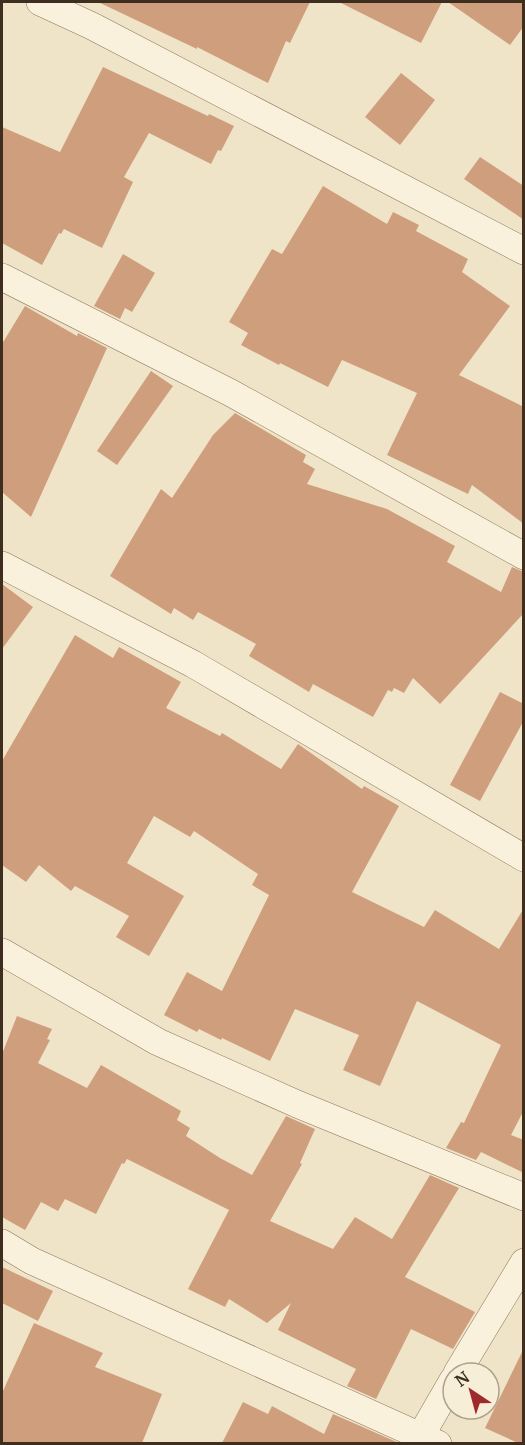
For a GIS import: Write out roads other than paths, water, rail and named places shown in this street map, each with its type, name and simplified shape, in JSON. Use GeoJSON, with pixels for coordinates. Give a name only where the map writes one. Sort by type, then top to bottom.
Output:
{"type":"FeatureCollection","features":[{"type":"Feature","properties":{"kind":"street"},"geometry":{"type":"LineString","coordinates":[[40,2],[102,31],[524,251]]}},
{"type":"Feature","properties":{"kind":"street"},"geometry":{"type":"LineString","coordinates":[[2,277],[231,393],[524,556]]}},
{"type":"Feature","properties":{"kind":"street"},"geometry":{"type":"LineString","coordinates":[[2,565],[193,664],[524,858]]}},
{"type":"Feature","properties":{"kind":"street"},"geometry":{"type":"LineString","coordinates":[[2,952],[158,1042],[297,1104],[524,1197]]}},
{"type":"Feature","properties":{"kind":"street"},"geometry":{"type":"LineString","coordinates":[[2,1243],[32,1261],[425,1441],[441,1406]]}},
{"type":"Feature","properties":{"kind":"street"},"geometry":{"type":"LineString","coordinates":[[465,1361],[524,1262]]}}]}
